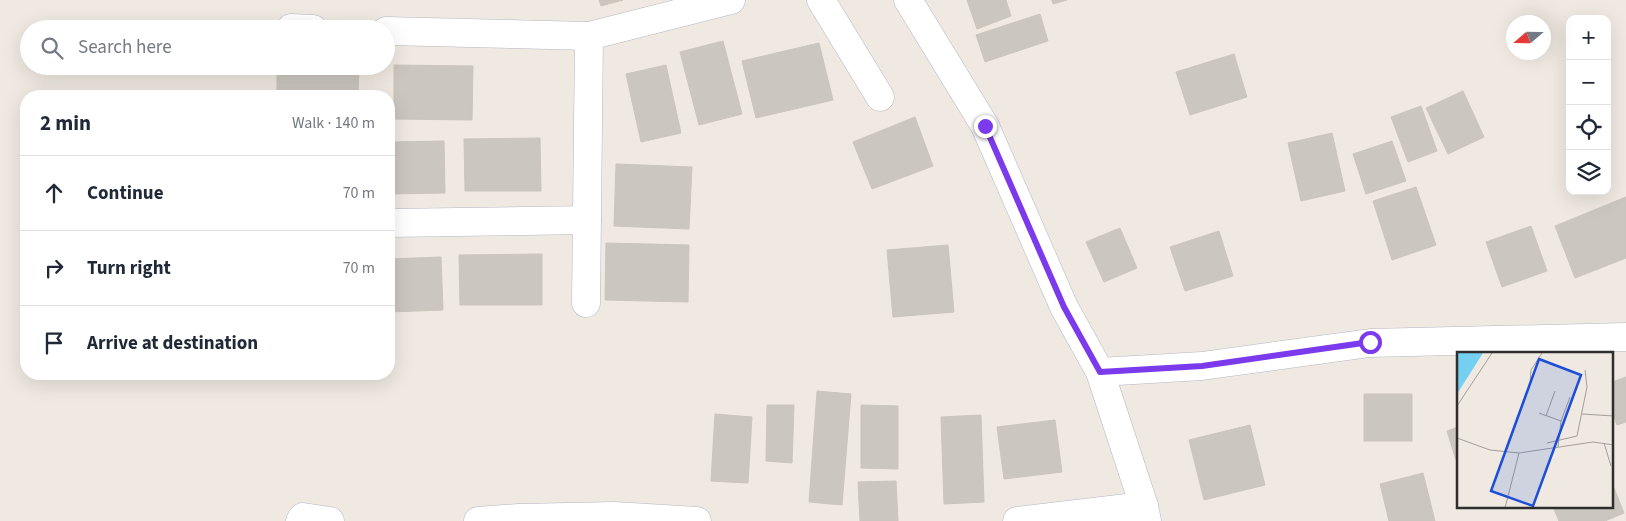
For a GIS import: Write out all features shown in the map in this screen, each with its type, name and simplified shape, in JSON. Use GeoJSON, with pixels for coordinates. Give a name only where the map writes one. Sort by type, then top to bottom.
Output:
{"type":"FeatureCollection","features":[{"type":"Feature","properties":{"kind":"street"},"geometry":{"type":"LineString","coordinates":[[395,31],[589,36],[731,0]]}},
{"type":"Feature","properties":{"kind":"street"},"geometry":{"type":"LineString","coordinates":[[821,0],[880,97]]}},
{"type":"Feature","properties":{"kind":"street"},"geometry":{"type":"LineString","coordinates":[[908,0],[985,126],[1064,307],[1100,372],[1146,513],[1017,521]]}},
{"type":"Feature","properties":{"kind":"street"},"geometry":{"type":"LineString","coordinates":[[586,303],[589,36]]}},
{"type":"Feature","properties":{"kind":"street"},"geometry":{"type":"LineString","coordinates":[[395,223],[587,220]]}},
{"type":"Feature","properties":{"kind":"street"},"geometry":{"type":"LineString","coordinates":[[1100,372],[1202,366],[1370,342],[1626,337]]}},
{"type":"Feature","properties":{"kind":"street"},"geometry":{"type":"LineString","coordinates":[[478,521],[614,516],[697,521]]}},
{"type":"Feature","properties":{"kind":"street"},"geometry":{"type":"LineString","coordinates":[[300,521],[302,517],[330,521]]}},
{"type":"Feature","properties":{"kind":"building"},"geometry":{"type":"Polygon","coordinates":[[[599,0],[623,0],[601,6],[599,0]]]}},
{"type":"Feature","properties":{"kind":"building"},"geometry":{"type":"Polygon","coordinates":[[[967,0],[1006,0],[1011,16],[977,29],[967,0]]]}},
{"type":"Feature","properties":{"kind":"building"},"geometry":{"type":"Polygon","coordinates":[[[1052,0],[1067,0],[1053,4],[1052,0]]]}},
{"type":"Feature","properties":{"kind":"building"},"geometry":{"type":"Polygon","coordinates":[[[1040,14],[1048,41],[985,62],[976,35],[1040,14]]]}},
{"type":"Feature","properties":{"kind":"building"},"geometry":{"type":"Polygon","coordinates":[[[723,41],[742,114],[699,125],[680,52],[723,41]]]}},
{"type":"Feature","properties":{"kind":"building"},"geometry":{"type":"Polygon","coordinates":[[[819,43],[833,100],[756,118],[742,61],[819,43]]]}},
{"type":"Feature","properties":{"kind":"building"},"geometry":{"type":"Polygon","coordinates":[[[1234,54],[1247,97],[1190,115],[1176,72],[1234,54]]]}},
{"type":"Feature","properties":{"kind":"building"},"geometry":{"type":"Polygon","coordinates":[[[395,65],[473,66],[472,120],[395,119],[395,65]]]}},
{"type":"Feature","properties":{"kind":"building"},"geometry":{"type":"Polygon","coordinates":[[[666,65],[681,133],[641,142],[626,74],[666,65]]]}},
{"type":"Feature","properties":{"kind":"building"},"geometry":{"type":"Polygon","coordinates":[[[277,75],[359,75],[358,90],[277,90],[277,75]]]}},
{"type":"Feature","properties":{"kind":"building"},"geometry":{"type":"Polygon","coordinates":[[[1463,91],[1484,137],[1448,154],[1426,108],[1463,91]]]}},
{"type":"Feature","properties":{"kind":"building"},"geometry":{"type":"Polygon","coordinates":[[[1421,106],[1437,151],[1408,162],[1391,117],[1421,106]]]}},
{"type":"Feature","properties":{"kind":"building"},"geometry":{"type":"Polygon","coordinates":[[[915,117],[933,166],[872,189],[853,142],[915,117]]]}},
{"type":"Feature","properties":{"kind":"building"},"geometry":{"type":"Polygon","coordinates":[[[1332,133],[1345,191],[1301,201],[1288,143],[1332,133]]]}},
{"type":"Feature","properties":{"kind":"building"},"geometry":{"type":"Polygon","coordinates":[[[540,138],[541,191],[465,191],[464,139],[540,138]]]}},
{"type":"Feature","properties":{"kind":"building"},"geometry":{"type":"Polygon","coordinates":[[[444,141],[445,193],[395,194],[395,142],[444,141]]]}},
{"type":"Feature","properties":{"kind":"building"},"geometry":{"type":"Polygon","coordinates":[[[1392,141],[1406,181],[1366,194],[1353,154],[1392,141]]]}},
{"type":"Feature","properties":{"kind":"building"},"geometry":{"type":"Polygon","coordinates":[[[616,164],[692,167],[689,229],[614,226],[616,164]]]}},
{"type":"Feature","properties":{"kind":"building"},"geometry":{"type":"Polygon","coordinates":[[[1416,187],[1436,245],[1392,260],[1373,201],[1416,187]]]}},
{"type":"Feature","properties":{"kind":"building"},"geometry":{"type":"Polygon","coordinates":[[[1626,197],[1626,258],[1575,278],[1555,226],[1626,197]]]}},
{"type":"Feature","properties":{"kind":"building"},"geometry":{"type":"Polygon","coordinates":[[[1531,226],[1547,271],[1502,287],[1486,242],[1531,226]]]}},
{"type":"Feature","properties":{"kind":"building"},"geometry":{"type":"Polygon","coordinates":[[[1120,228],[1137,268],[1104,282],[1086,242],[1120,228]]]}},
{"type":"Feature","properties":{"kind":"building"},"geometry":{"type":"Polygon","coordinates":[[[1219,231],[1233,276],[1185,291],[1170,247],[1219,231]]]}},
{"type":"Feature","properties":{"kind":"building"},"geometry":{"type":"Polygon","coordinates":[[[606,243],[689,245],[688,302],[605,300],[606,243]]]}},
{"type":"Feature","properties":{"kind":"building"},"geometry":{"type":"Polygon","coordinates":[[[948,245],[954,312],[893,317],[887,250],[948,245]]]}},
{"type":"Feature","properties":{"kind":"building"},"geometry":{"type":"Polygon","coordinates":[[[542,254],[542,305],[460,305],[459,255],[542,254]]]}},
{"type":"Feature","properties":{"kind":"building"},"geometry":{"type":"Polygon","coordinates":[[[441,257],[443,310],[395,312],[395,259],[441,257]]]}},
{"type":"Feature","properties":{"kind":"building"},"geometry":{"type":"Polygon","coordinates":[[[1626,377],[1626,422],[1617,425],[1614,417],[1614,381],[1626,377]]]}},
{"type":"Feature","properties":{"kind":"building"},"geometry":{"type":"Polygon","coordinates":[[[817,391],[851,394],[842,505],[809,502],[817,391]]]}},
{"type":"Feature","properties":{"kind":"building"},"geometry":{"type":"Polygon","coordinates":[[[1364,394],[1412,394],[1412,441],[1364,441],[1364,394]]]}},
{"type":"Feature","properties":{"kind":"building"},"geometry":{"type":"Polygon","coordinates":[[[767,405],[794,405],[792,463],[766,461],[767,405]]]}},
{"type":"Feature","properties":{"kind":"building"},"geometry":{"type":"Polygon","coordinates":[[[861,405],[898,406],[898,469],[861,468],[861,405]]]}},
{"type":"Feature","properties":{"kind":"building"},"geometry":{"type":"Polygon","coordinates":[[[715,414],[752,417],[748,483],[711,481],[715,414]]]}},
{"type":"Feature","properties":{"kind":"building"},"geometry":{"type":"Polygon","coordinates":[[[981,415],[984,502],[944,504],[941,417],[981,415]]]}},
{"type":"Feature","properties":{"kind":"building"},"geometry":{"type":"Polygon","coordinates":[[[1055,420],[1062,472],[1004,479],[997,427],[1055,420]]]}},
{"type":"Feature","properties":{"kind":"building"},"geometry":{"type":"Polygon","coordinates":[[[1250,425],[1265,485],[1204,500],[1189,440],[1250,425]]]}},
{"type":"Feature","properties":{"kind":"building"},"geometry":{"type":"Polygon","coordinates":[[[1457,427],[1456,460],[1447,431],[1457,427]]]}},
{"type":"Feature","properties":{"kind":"building"},"geometry":{"type":"Polygon","coordinates":[[[1423,473],[1435,521],[1389,521],[1380,484],[1423,473]]]}},
{"type":"Feature","properties":{"kind":"building"},"geometry":{"type":"Polygon","coordinates":[[[896,481],[898,521],[860,521],[858,482],[896,481]]]}},
{"type":"Feature","properties":{"kind":"building"},"geometry":{"type":"Polygon","coordinates":[[[1614,488],[1624,513],[1605,521],[1559,521],[1553,508],[1614,508],[1614,488]]]}},
{"type":"Feature","properties":{"kind":"route"},"geometry":{"type":"LineString","coordinates":[[985,126],[1064,307],[1100,372],[1202,366],[1370,342]]}}]}
